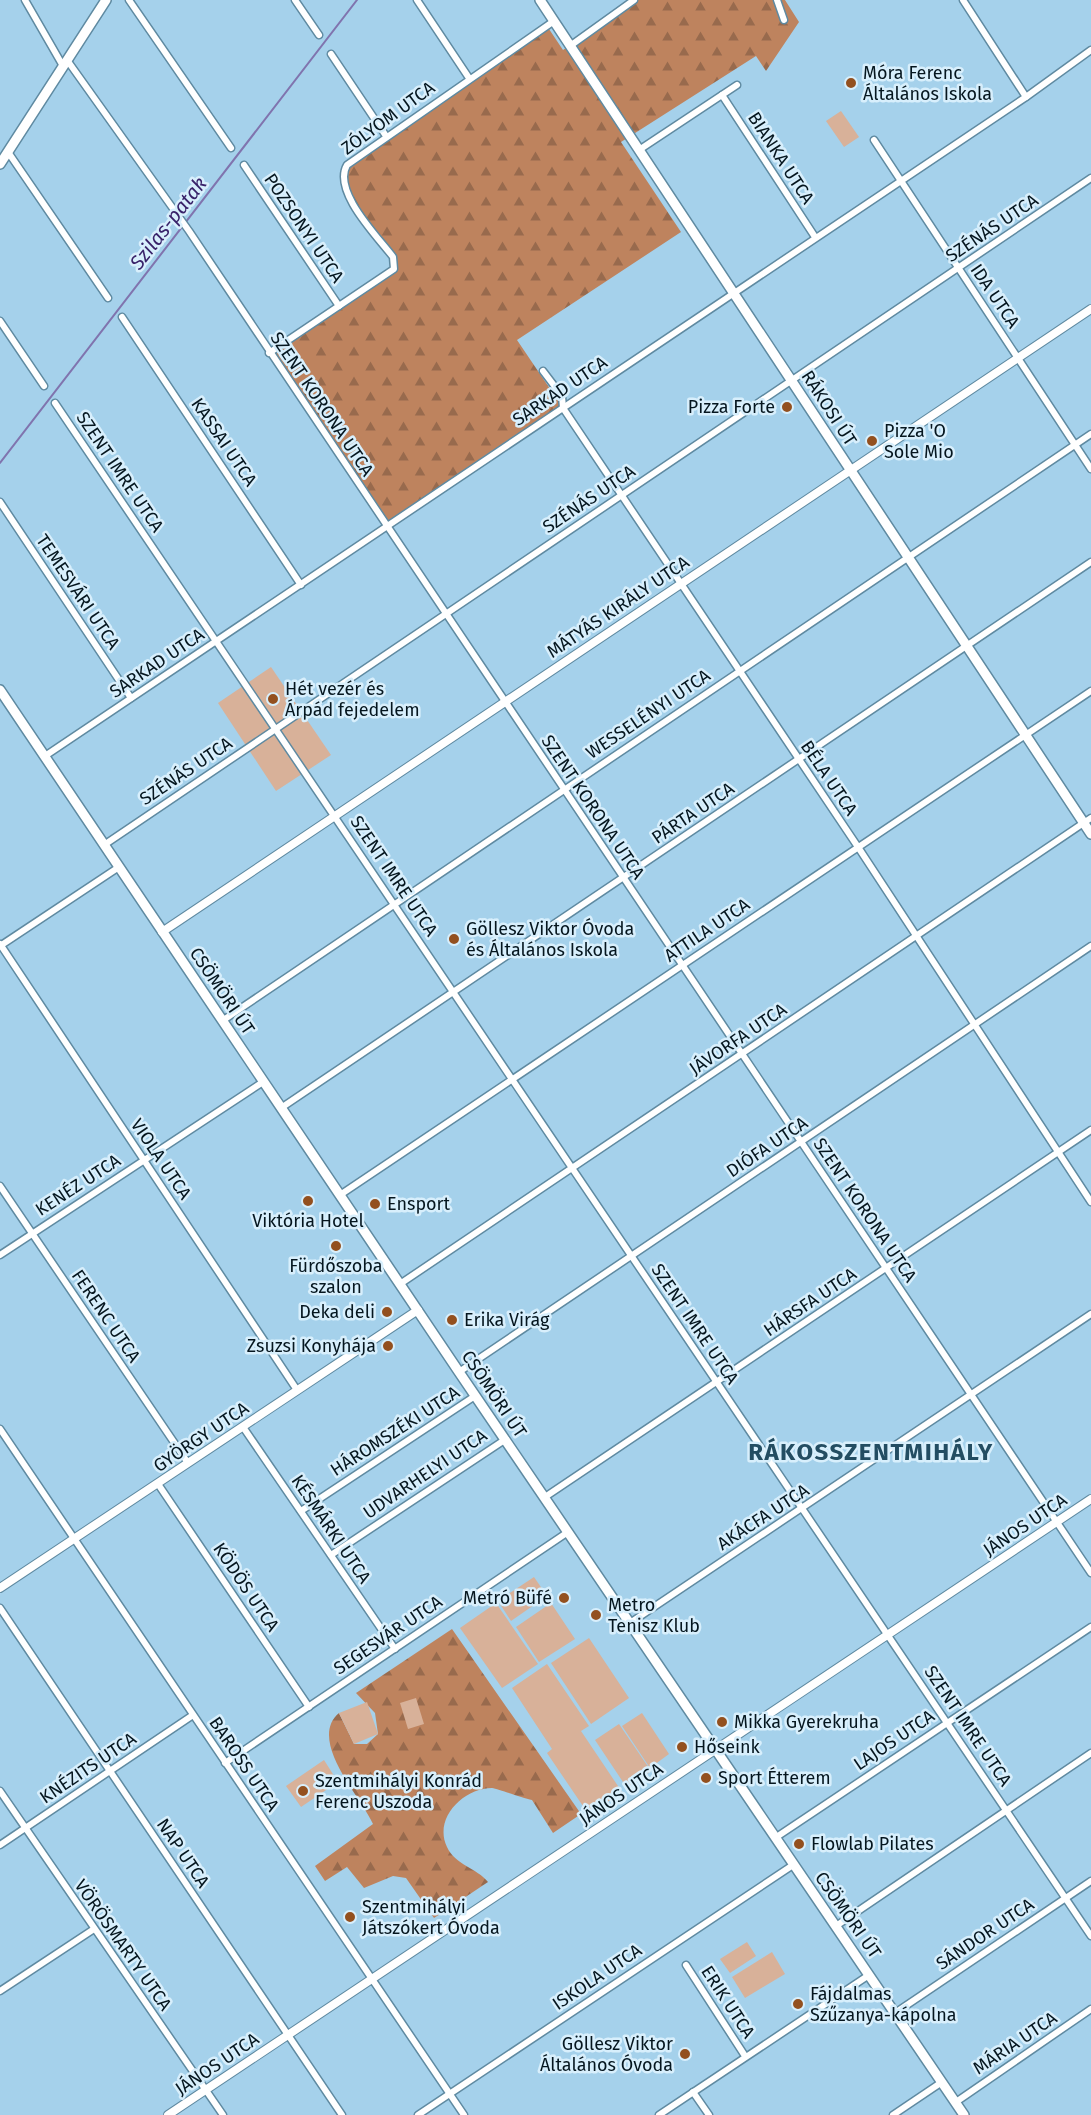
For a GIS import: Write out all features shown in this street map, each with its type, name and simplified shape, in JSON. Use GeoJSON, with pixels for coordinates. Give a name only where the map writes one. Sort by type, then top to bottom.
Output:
{"type":"FeatureCollection","features":[{"type":"Feature","properties":{"kind":"main road"},"geometry":{"type":"LineString","coordinates":[[0,164],[106,0]]}},
{"type":"Feature","properties":{"kind":"main road","name":"RÁKOSI ÚT"},"geometry":{"type":"LineString","coordinates":[[540,0],[1025,735],[1087,820],[1091,834]]}},
{"type":"Feature","properties":{"kind":"main road","name":"CSÖMÖRI ÚT"},"geometry":{"type":"LineString","coordinates":[[0,690],[475,1396],[964,2115]]}},
{"type":"Feature","properties":{"kind":"street","name":"SZENT KORONA UTCA"},"geometry":{"type":"LineString","coordinates":[[25,0],[65,63],[189,231],[503,702],[743,1054],[1091,1573]]}},
{"type":"Feature","properties":{"kind":"street"},"geometry":{"type":"LineString","coordinates":[[129,0],[231,148]]}},
{"type":"Feature","properties":{"kind":"street"},"geometry":{"type":"LineString","coordinates":[[295,0],[319,35]]}},
{"type":"Feature","properties":{"kind":"street"},"geometry":{"type":"LineString","coordinates":[[417,0],[469,78]]}},
{"type":"Feature","properties":{"kind":"street"},"geometry":{"type":"LineString","coordinates":[[570,46],[634,0]]}},
{"type":"Feature","properties":{"kind":"street"},"geometry":{"type":"LineString","coordinates":[[777,0],[784,20]]}},
{"type":"Feature","properties":{"kind":"street"},"geometry":{"type":"LineString","coordinates":[[963,0],[1026,97]]}},
{"type":"Feature","properties":{"kind":"street","name":"ZÓLYOM UTCA"},"geometry":{"type":"LineString","coordinates":[[269,353],[394,269],[393,257],[348,197],[342,181],[347,165],[554,21]]}},
{"type":"Feature","properties":{"kind":"street","name":"SARKAD UTCA"},"geometry":{"type":"LineString","coordinates":[[45,756],[563,408],[732,291],[1026,97],[1091,50]]}},
{"type":"Feature","properties":{"kind":"street"},"geometry":{"type":"LineString","coordinates":[[331,54],[386,136]]}},
{"type":"Feature","properties":{"kind":"street"},"geometry":{"type":"LineString","coordinates":[[639,150],[737,85]]}},
{"type":"Feature","properties":{"kind":"street","name":"BIANKA UTCA"},"geometry":{"type":"LineString","coordinates":[[722,95],[815,237]]}},
{"type":"Feature","properties":{"kind":"street","name":"IDA UTCA"},"geometry":{"type":"LineString","coordinates":[[874,140],[1091,469]]}},
{"type":"Feature","properties":{"kind":"street"},"geometry":{"type":"LineString","coordinates":[[8,152],[108,298]]}},
{"type":"Feature","properties":{"kind":"street","name":"POZSONYI UTCA"},"geometry":{"type":"LineString","coordinates":[[244,165],[339,306]]}},
{"type":"Feature","properties":{"kind":"street","name":"SZÉNÁS UTCA"},"geometry":{"type":"LineString","coordinates":[[104,845],[791,380],[959,270],[1091,178]]}},
{"type":"Feature","properties":{"kind":"street","name":"MÁTYÁS KIRÁLY UTCA"},"geometry":{"type":"LineString","coordinates":[[162,932],[1091,309]]}},
{"type":"Feature","properties":{"kind":"street","name":"KASSAI UTCA"},"geometry":{"type":"LineString","coordinates":[[122,317],[301,585]]}},
{"type":"Feature","properties":{"kind":"street"},"geometry":{"type":"LineString","coordinates":[[0,321],[44,386]]}},
{"type":"Feature","properties":{"kind":"street","name":"BÉLA UTCA"},"geometry":{"type":"LineString","coordinates":[[543,371],[562,396],[563,408],[738,672],[858,847],[1091,1202]]}},
{"type":"Feature","properties":{"kind":"street","name":"SZENT IMRE UTCA"},"geometry":{"type":"LineString","coordinates":[[55,403],[1091,1936]]}},
{"type":"Feature","properties":{"kind":"street","name":"WESSELÉNYI UTCA"},"geometry":{"type":"LineString","coordinates":[[222,1021],[1091,434]]}},
{"type":"Feature","properties":{"kind":"street","name":"TEMESVÁRI UTCA"},"geometry":{"type":"LineString","coordinates":[[0,502],[131,698]]}},
{"type":"Feature","properties":{"kind":"street","name":"PÁRTA UTCA"},"geometry":{"type":"LineString","coordinates":[[281,1108],[1091,562]]}},
{"type":"Feature","properties":{"kind":"street","name":"ATTILA UTCA"},"geometry":{"type":"LineString","coordinates":[[340,1195],[1091,691]]}},
{"type":"Feature","properties":{"kind":"street","name":"JÁVORFA UTCA"},"geometry":{"type":"LineString","coordinates":[[400,1284],[1087,820]]}},
{"type":"Feature","properties":{"kind":"street"},"geometry":{"type":"LineString","coordinates":[[0,945],[119,867]]}},
{"type":"Feature","properties":{"kind":"street","name":"VIOLA UTCA"},"geometry":{"type":"LineString","coordinates":[[0,945],[297,1390]]}},
{"type":"Feature","properties":{"kind":"street","name":"DIÓFA UTCA"},"geometry":{"type":"LineString","coordinates":[[459,1372],[1091,946]]}},
{"type":"Feature","properties":{"kind":"street","name":"KENÉZ UTCA"},"geometry":{"type":"LineString","coordinates":[[0,1255],[263,1082]]}},
{"type":"Feature","properties":{"kind":"street","name":"HÁRSFA UTCA"},"geometry":{"type":"LineString","coordinates":[[544,1497],[1091,1130]]}},
{"type":"Feature","properties":{"kind":"street","name":"FERENC UTCA"},"geometry":{"type":"LineString","coordinates":[[0,1186],[188,1463]]}},
{"type":"Feature","properties":{"kind":"street","name":"GYÖRGY UTCA"},"geometry":{"type":"LineString","coordinates":[[0,1588],[418,1310]]}},
{"type":"Feature","properties":{"kind":"street","name":"AKÁCFA UTCA"},"geometry":{"type":"LineString","coordinates":[[630,1623],[1091,1314]]}},
{"type":"Feature","properties":{"kind":"street","name":"HÁROMSZÉKI UTCA"},"geometry":{"type":"LineString","coordinates":[[301,1511],[475,1396]]}},
{"type":"Feature","properties":{"kind":"street","name":"KÉSMÁRKI UTCA"},"geometry":{"type":"LineString","coordinates":[[243,1427],[394,1649]]}},
{"type":"Feature","properties":{"kind":"street","name":"BAROSS UTCA"},"geometry":{"type":"LineString","coordinates":[[0,1430],[464,2115]]}},
{"type":"Feature","properties":{"kind":"street","name":"UDVARHELYI UTCA"},"geometry":{"type":"LineString","coordinates":[[331,1555],[506,1439]]}},
{"type":"Feature","properties":{"kind":"street","name":"KÖDÖS UTCA"},"geometry":{"type":"LineString","coordinates":[[158,1484],[309,1707]]}},
{"type":"Feature","properties":{"kind":"street","name":"JÁNOS UTCA"},"geometry":{"type":"LineString","coordinates":[[168,2115],[1091,1499]]}},
{"type":"Feature","properties":{"kind":"street","name":"SEGESVÁR UTCA"},"geometry":{"type":"LineString","coordinates":[[225,1763],[568,1532]]}},
{"type":"Feature","properties":{"kind":"street","name":"NAP UTCA"},"geometry":{"type":"LineString","coordinates":[[0,1608],[342,2115]]}},
{"type":"Feature","properties":{"kind":"street","name":"LAJOS UTCA"},"geometry":{"type":"LineString","coordinates":[[775,1838],[1091,1627]]}},
{"type":"Feature","properties":{"kind":"street","name":"KNÉZITS UTCA"},"geometry":{"type":"LineString","coordinates":[[0,1845],[193,1715]]}},
{"type":"Feature","properties":{"kind":"street"},"geometry":{"type":"LineString","coordinates":[[836,1926],[1091,1753]]}},
{"type":"Feature","properties":{"kind":"street","name":"VÖRÖSMARTY UTCA"},"geometry":{"type":"LineString","coordinates":[[0,1791],[223,2115]]}},
{"type":"Feature","properties":{"kind":"street","name":"ISKOLA UTCA"},"geometry":{"type":"LineString","coordinates":[[418,2115],[793,1865]]}},
{"type":"Feature","properties":{"kind":"street","name":"SÁNDOR UTCA"},"geometry":{"type":"LineString","coordinates":[[895,2013],[1091,1881]]}},
{"type":"Feature","properties":{"kind":"street"},"geometry":{"type":"LineString","coordinates":[[0,1991],[94,1929]]}},
{"type":"Feature","properties":{"kind":"street","name":"ERIK UTCA"},"geometry":{"type":"LineString","coordinates":[[686,1965],[745,2056]]}},
{"type":"Feature","properties":{"kind":"street"},"geometry":{"type":"LineString","coordinates":[[658,2115],[869,1975]]}},
{"type":"Feature","properties":{"kind":"street","name":"MÁRIA UTCA"},"geometry":{"type":"LineString","coordinates":[[956,2102],[1091,2009]]}},
{"type":"Feature","properties":{"kind":"street"},"geometry":{"type":"LineString","coordinates":[[893,2115],[942,2082]]}},
{"type":"Feature","properties":{"kind":"street"},"geometry":{"type":"LineString","coordinates":[[693,2092],[709,2115]]}},
{"type":"Feature","properties":{"kind":"green space"},"geometry":{"type":"Polygon","coordinates":[[[638,0],[785,0],[799,22],[766,71],[756,56],[621,142],[681,232],[517,340],[563,408],[387,526],[269,353],[395,265],[348,197],[344,170],[547,26],[563,50],[638,0]]]}},
{"type":"Feature","properties":{"kind":"green space"},"geometry":{"type":"Polygon","coordinates":[[[452,1629],[581,1814],[553,1833],[532,1800],[492,1788],[481,1789],[462,1799],[448,1816],[444,1826],[447,1847],[455,1858],[488,1882],[434,1918],[406,1878],[393,1876],[364,1888],[347,1867],[325,1881],[315,1866],[373,1824],[333,1753],[329,1738],[331,1724],[339,1713],[354,1744],[367,1744],[378,1734],[375,1713],[356,1693],[452,1629]]]}},
{"type":"Feature","properties":{"kind":"shaded area"},"geometry":{"type":"Polygon","coordinates":[[[841,111],[859,137],[844,147],[826,121],[841,111]]]}},
{"type":"Feature","properties":{"kind":"shaded area"},"geometry":{"type":"Polygon","coordinates":[[[271,667],[331,755],[276,791],[218,703],[271,667]]]}},
{"type":"Feature","properties":{"kind":"shaded area"},"geometry":{"type":"Polygon","coordinates":[[[534,1577],[547,1596],[511,1621],[498,1601],[534,1577]]]}},
{"type":"Feature","properties":{"kind":"shaded area"},"geometry":{"type":"Polygon","coordinates":[[[496,1603],[538,1664],[502,1688],[460,1628],[496,1603]]]}},
{"type":"Feature","properties":{"kind":"shaded area"},"geometry":{"type":"Polygon","coordinates":[[[551,1603],[575,1639],[539,1662],[516,1627],[551,1603]]]}},
{"type":"Feature","properties":{"kind":"shaded area"},"geometry":{"type":"Polygon","coordinates":[[[589,1638],[629,1698],[591,1724],[551,1663],[589,1638]]]}},
{"type":"Feature","properties":{"kind":"shaded area"},"geometry":{"type":"Polygon","coordinates":[[[547,1664],[589,1726],[581,1731],[622,1792],[589,1815],[547,1753],[552,1749],[512,1688],[547,1664]]]}},
{"type":"Feature","properties":{"kind":"shaded area"},"geometry":{"type":"Polygon","coordinates":[[[416,1698],[424,1724],[408,1729],[400,1703],[416,1698]]]}},
{"type":"Feature","properties":{"kind":"shaded area"},"geometry":{"type":"Polygon","coordinates":[[[367,1702],[378,1734],[354,1744],[339,1713],[367,1702]]]}},
{"type":"Feature","properties":{"kind":"shaded area"},"geometry":{"type":"Polygon","coordinates":[[[642,1713],[669,1754],[650,1768],[622,1726],[642,1713]]]}},
{"type":"Feature","properties":{"kind":"shaded area"},"geometry":{"type":"Polygon","coordinates":[[[619,1724],[651,1771],[627,1788],[595,1740],[619,1724]]]}},
{"type":"Feature","properties":{"kind":"shaded area"},"geometry":{"type":"Polygon","coordinates":[[[324,1760],[338,1782],[301,1807],[286,1786],[324,1760]]]}},
{"type":"Feature","properties":{"kind":"shaded area"},"geometry":{"type":"Polygon","coordinates":[[[747,1942],[756,1956],[730,1973],[720,1959],[747,1942]]]}},
{"type":"Feature","properties":{"kind":"shaded area"},"geometry":{"type":"Polygon","coordinates":[[[772,1952],[785,1974],[745,1998],[732,1977],[772,1952]]]}},
{"type":"Feature","properties":{"kind":"waterway","name":"Szilas-patak"},"geometry":{"type":"LineString","coordinates":[[0,463],[357,0]]}},
{"type":"Feature","properties":{"kind":"place","name":"Móra Ferenc Általános Iskola"},"geometry":{"type":"Point","coordinates":[851,83]}},
{"type":"Feature","properties":{"kind":"place","name":"Pizza Forte"},"geometry":{"type":"Point","coordinates":[787,407]}},
{"type":"Feature","properties":{"kind":"place","name":"Pizza 'O Sole Mio"},"geometry":{"type":"Point","coordinates":[872,441]}},
{"type":"Feature","properties":{"kind":"place","name":"Hét vezér és Árpád fejedelem"},"geometry":{"type":"Point","coordinates":[273,699]}},
{"type":"Feature","properties":{"kind":"place","name":"Göllesz Viktor Óvoda és Általános Iskola"},"geometry":{"type":"Point","coordinates":[454,939]}},
{"type":"Feature","properties":{"kind":"place","name":"Viktória Hotel"},"geometry":{"type":"Point","coordinates":[308,1201]}},
{"type":"Feature","properties":{"kind":"place","name":"Ensport"},"geometry":{"type":"Point","coordinates":[375,1204]}},
{"type":"Feature","properties":{"kind":"place","name":"Fürdőszoba szalon"},"geometry":{"type":"Point","coordinates":[336,1246]}},
{"type":"Feature","properties":{"kind":"place","name":"Deka deli"},"geometry":{"type":"Point","coordinates":[387,1312]}},
{"type":"Feature","properties":{"kind":"place","name":"Erika Virág"},"geometry":{"type":"Point","coordinates":[452,1320]}},
{"type":"Feature","properties":{"kind":"place","name":"Zsuzsi Konyhája"},"geometry":{"type":"Point","coordinates":[388,1346]}},
{"type":"Feature","properties":{"kind":"place","name":"Metró Büfé"},"geometry":{"type":"Point","coordinates":[564,1598]}},
{"type":"Feature","properties":{"kind":"place","name":"Metro Tenisz Klub"},"geometry":{"type":"Point","coordinates":[596,1615]}},
{"type":"Feature","properties":{"kind":"place","name":"Mikka Gyerekruha"},"geometry":{"type":"Point","coordinates":[722,1722]}},
{"type":"Feature","properties":{"kind":"place","name":"Hőseink"},"geometry":{"type":"Point","coordinates":[682,1747]}},
{"type":"Feature","properties":{"kind":"place","name":"Sport Étterem"},"geometry":{"type":"Point","coordinates":[706,1778]}},
{"type":"Feature","properties":{"kind":"place","name":"Szentmihályi Konrád Ferenc Uszoda"},"geometry":{"type":"Point","coordinates":[303,1791]}},
{"type":"Feature","properties":{"kind":"place","name":"Flowlab Pilates"},"geometry":{"type":"Point","coordinates":[799,1844]}},
{"type":"Feature","properties":{"kind":"place","name":"Szentmihályi Játszókert Óvoda"},"geometry":{"type":"Point","coordinates":[350,1917]}},
{"type":"Feature","properties":{"kind":"place","name":"Fájdalmas Szűzanya-kápolna"},"geometry":{"type":"Point","coordinates":[798,2004]}},
{"type":"Feature","properties":{"kind":"place","name":"Göllesz Viktor Általános Óvoda"},"geometry":{"type":"Point","coordinates":[685,2054]}},
{"type":"Feature","properties":{"kind":"district","name":"RÁKOSSZENTMIHÁLY"},"geometry":{"type":"Point","coordinates":[871,1452]}}]}
